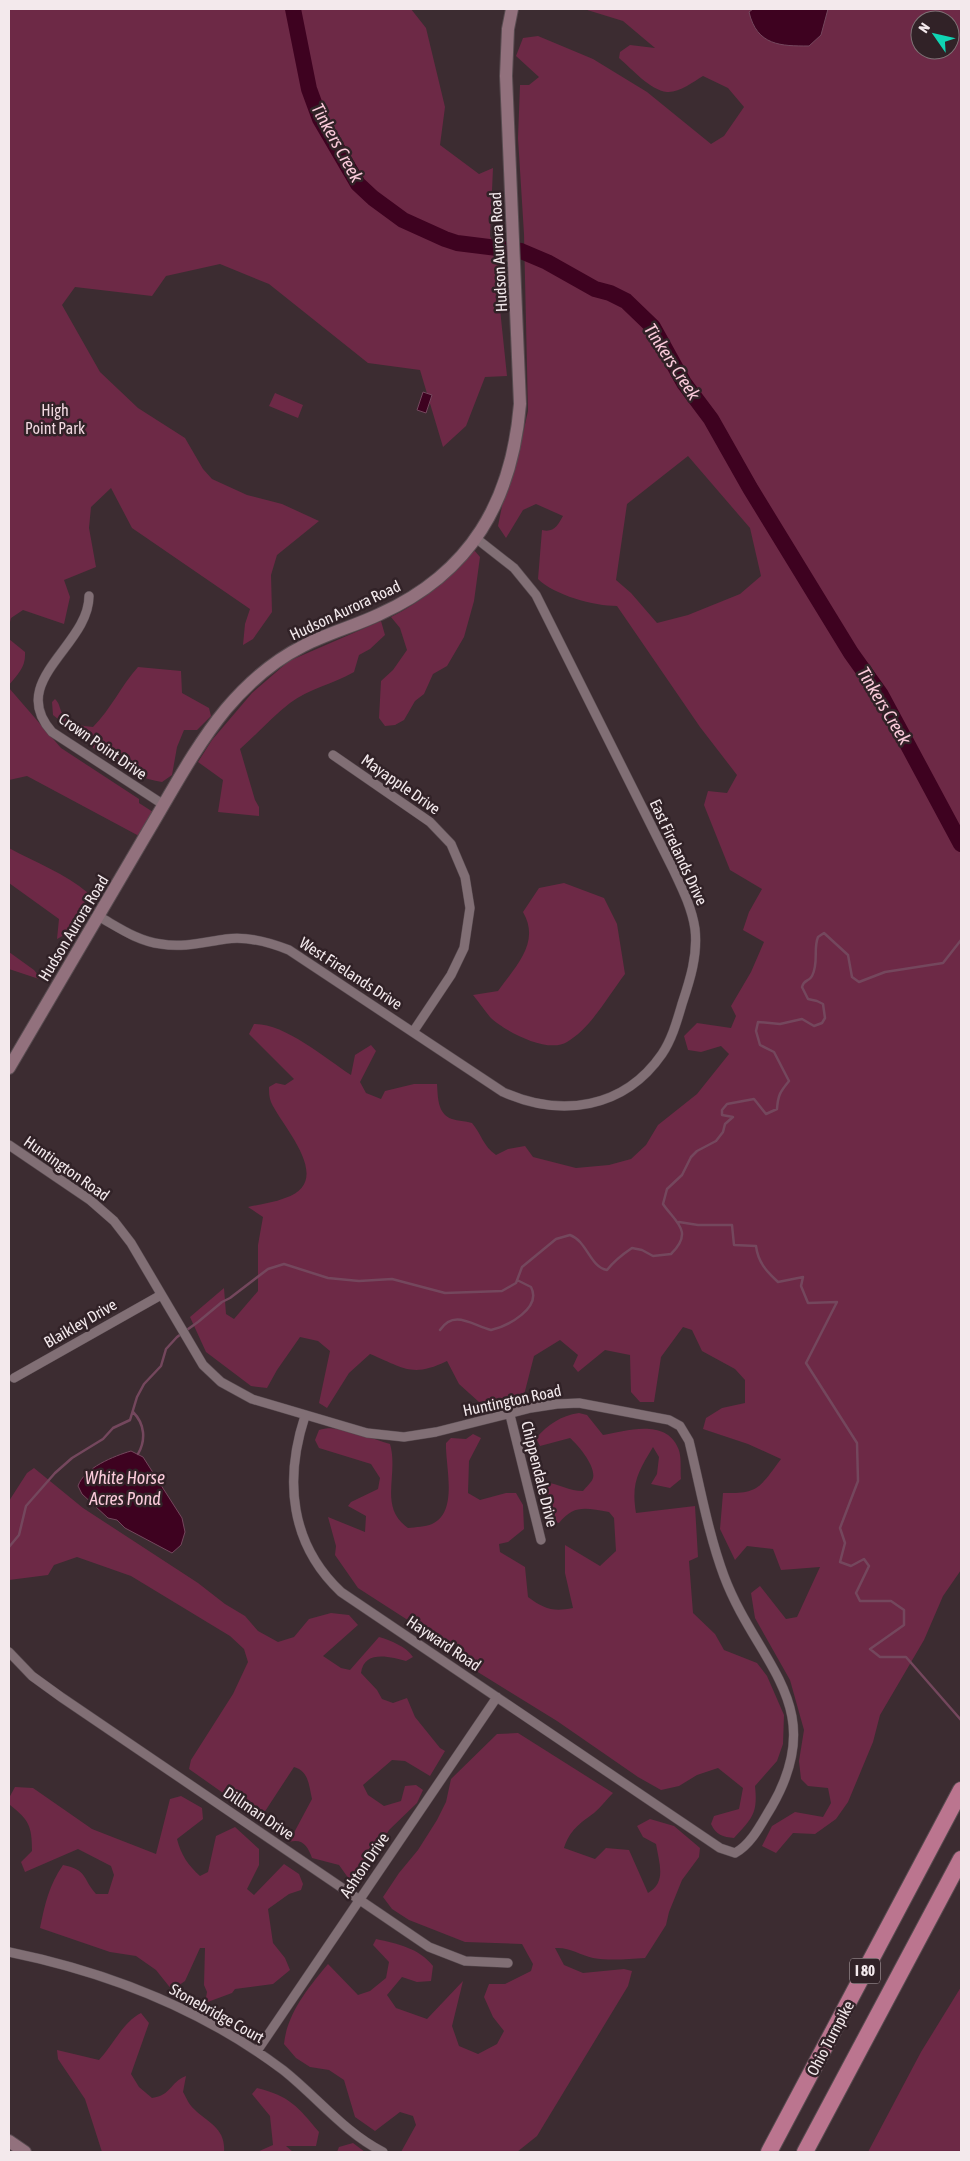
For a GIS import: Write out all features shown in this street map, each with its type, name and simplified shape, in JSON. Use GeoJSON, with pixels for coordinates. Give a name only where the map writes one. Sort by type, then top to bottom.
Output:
{"type":"FeatureCollection","features":[{"type":"Feature","properties":{"kind":"highway","name":"Ohio Turnpike"},"geometry":{"type":"LineString","coordinates":[[769,2152],[961,1790]]}},
{"type":"Feature","properties":{"kind":"highway","name":"Ohio Turnpike"},"geometry":{"type":"LineString","coordinates":[[805,2152],[961,1858]]}},
{"type":"Feature","properties":{"kind":"street","name":"Hudson Aurora Road"},"geometry":{"type":"LineString","coordinates":[[9,1068],[164,804],[199,746],[224,711],[259,675],[281,658],[408,600],[442,575],[478,539],[501,494],[509,470],[519,422],[520,366],[506,76],[508,29],[512,9]]}},
{"type":"Feature","properties":{"kind":"street","name":"East Firelands Drive"},"geometry":{"type":"LineString","coordinates":[[478,539],[514,568],[536,595],[683,889],[692,915],[696,944],[694,964],[673,1032],[663,1052],[653,1065],[632,1084],[617,1094],[593,1103],[569,1107],[550,1107],[524,1101],[488,1082]]}},
{"type":"Feature","properties":{"kind":"street","name":"Crown Point Drive"},"geometry":{"type":"LineString","coordinates":[[89,596],[87,613],[41,684],[37,700],[40,715],[52,732],[164,804]]}},
{"type":"Feature","properties":{"kind":"street","name":"Mayapple Drive"},"geometry":{"type":"LineString","coordinates":[[333,754],[430,822],[451,844],[465,877],[470,908],[464,948],[451,975],[413,1032]]}},
{"type":"Feature","properties":{"kind":"street","name":"West Firelands Drive"},"geometry":{"type":"LineString","coordinates":[[98,916],[132,935],[160,944],[192,945],[236,938],[263,941],[280,946],[303,957],[488,1082]]}},
{"type":"Feature","properties":{"kind":"street","name":"Huntington Road"},"geometry":{"type":"LineString","coordinates":[[9,1145],[90,1200],[114,1221],[131,1243],[203,1365],[221,1382],[252,1400],[367,1433],[404,1437],[436,1432],[557,1404],[579,1403],[662,1418],[676,1423],[685,1432],[724,1575],[744,1620],[780,1677],[789,1701],[794,1729],[791,1761],[787,1776],[748,1843],[735,1852],[728,1851],[690,1827]]}},
{"type":"Feature","properties":{"kind":"street","name":"Blaikley Drive"},"geometry":{"type":"LineString","coordinates":[[14,1378],[161,1294]]}},
{"type":"Feature","properties":{"kind":"street","name":"Chippendale Drive"},"geometry":{"type":"LineString","coordinates":[[510,1415],[541,1540]]}},
{"type":"Feature","properties":{"kind":"street","name":"Hayward Road"},"geometry":{"type":"LineString","coordinates":[[305,1416],[299,1435],[294,1468],[295,1507],[300,1532],[316,1564],[341,1592],[690,1827]]}},
{"type":"Feature","properties":{"kind":"street","name":"Dillman Drive"},"geometry":{"type":"LineString","coordinates":[[9,1652],[32,1676],[61,1698],[442,1953],[465,1961],[508,1963]]}},
{"type":"Feature","properties":{"kind":"street","name":"Ashton Drive"},"geometry":{"type":"LineString","coordinates":[[257,2051],[497,1697]]}},
{"type":"Feature","properties":{"kind":"street","name":"Stonebridge Court"},"geometry":{"type":"LineString","coordinates":[[9,1952],[71,1966],[137,1988],[190,2012],[257,2051],[311,2093],[360,2138],[382,2152]]}},
{"type":"Feature","properties":{"kind":"street"},"geometry":{"type":"LineString","coordinates":[[9,2141],[25,2152]]}},
{"type":"Feature","properties":{"kind":"green space","name":"High Point Park"},"geometry":{"type":"Polygon","coordinates":[[[9,9],[411,9],[426,28],[445,107],[440,145],[479,174],[493,168],[490,236],[502,264],[498,290],[507,376],[485,377],[466,426],[443,447],[420,370],[368,363],[269,284],[220,264],[166,276],[152,296],[75,287],[62,305],[100,372],[138,408],[185,438],[203,469],[212,479],[247,495],[282,504],[319,521],[277,555],[271,575],[272,612],[253,639],[243,645],[245,624],[250,609],[132,528],[111,488],[91,507],[89,528],[96,567],[64,580],[70,597],[64,624],[23,610],[11,618],[9,626],[9,9]]]}},
{"type":"Feature","properties":{"kind":"green space"},"geometry":{"type":"Polygon","coordinates":[[[584,9],[961,9],[961,1570],[943,1596],[924,1640],[880,1715],[873,1742],[848,1802],[836,1819],[815,1834],[793,1833],[776,1853],[762,1846],[772,1826],[795,1812],[823,1817],[831,1803],[828,1788],[808,1786],[801,1779],[799,1761],[804,1730],[790,1680],[755,1618],[751,1593],[760,1586],[786,1619],[797,1617],[820,1567],[781,1570],[773,1549],[747,1546],[735,1560],[720,1529],[723,1493],[744,1492],[758,1487],[781,1459],[748,1444],[703,1429],[706,1418],[722,1408],[745,1403],[745,1380],[735,1369],[702,1351],[692,1330],[683,1327],[661,1357],[654,1402],[640,1402],[631,1392],[630,1355],[605,1350],[578,1372],[573,1366],[578,1355],[560,1340],[534,1356],[524,1395],[504,1401],[479,1402],[459,1384],[447,1361],[425,1369],[416,1370],[400,1367],[370,1354],[349,1373],[327,1408],[319,1403],[330,1351],[318,1341],[300,1337],[267,1388],[251,1386],[206,1352],[190,1317],[224,1288],[226,1314],[234,1319],[258,1291],[258,1245],[263,1217],[248,1207],[285,1198],[299,1190],[306,1179],[306,1167],[301,1153],[277,1113],[269,1095],[269,1087],[276,1083],[285,1085],[294,1079],[249,1034],[254,1024],[266,1025],[291,1035],[351,1075],[355,1055],[371,1045],[376,1051],[360,1082],[366,1093],[381,1099],[385,1091],[414,1084],[437,1084],[439,1104],[443,1113],[452,1119],[472,1123],[488,1148],[496,1155],[508,1149],[525,1146],[533,1157],[576,1168],[609,1165],[631,1159],[646,1145],[658,1125],[697,1094],[729,1054],[721,1046],[701,1052],[688,1050],[684,1036],[697,1023],[731,1028],[736,1016],[731,1006],[751,972],[764,942],[743,930],[749,912],[762,889],[730,870],[704,805],[708,791],[727,793],[737,775],[700,727],[617,606],[586,602],[564,595],[538,579],[542,530],[553,529],[563,516],[536,504],[523,510],[506,538],[498,526],[504,496],[516,465],[528,411],[524,234],[518,138],[520,85],[529,85],[539,77],[516,56],[523,38],[538,36],[593,59],[647,92],[711,144],[724,136],[744,107],[728,88],[703,76],[686,87],[667,92],[648,83],[619,58],[620,52],[630,45],[655,48],[623,21],[584,9]],[[688,456],[627,504],[616,580],[631,593],[657,623],[688,615],[740,594],[761,576],[750,528],[688,456]]]}},
{"type":"Feature","properties":{"kind":"green space"},"geometry":{"type":"Polygon","coordinates":[[[275,393],[303,405],[298,418],[269,406],[275,393]]]}},
{"type":"Feature","properties":{"kind":"green space"},"geometry":{"type":"Polygon","coordinates":[[[474,550],[480,557],[474,601],[464,637],[447,666],[433,674],[424,694],[415,701],[404,720],[395,725],[385,726],[379,718],[381,681],[393,670],[407,650],[400,628],[391,617],[414,604],[436,588],[457,570],[474,550]]]}},
{"type":"Feature","properties":{"kind":"green space"},"geometry":{"type":"Polygon","coordinates":[[[381,621],[385,635],[370,649],[359,655],[354,672],[297,698],[240,749],[255,800],[259,807],[259,816],[218,812],[223,780],[198,762],[212,740],[252,693],[289,661],[381,621]]]}},
{"type":"Feature","properties":{"kind":"green space"},"geometry":{"type":"Polygon","coordinates":[[[9,639],[25,652],[25,657],[23,666],[9,685],[9,639]]]}},
{"type":"Feature","properties":{"kind":"green space"},"geometry":{"type":"Polygon","coordinates":[[[138,667],[181,671],[182,693],[209,708],[211,716],[197,730],[184,730],[177,747],[172,775],[162,782],[132,773],[117,765],[90,746],[53,715],[52,702],[55,699],[68,720],[80,725],[93,727],[138,667]]]}},
{"type":"Feature","properties":{"kind":"green space"},"geometry":{"type":"Polygon","coordinates":[[[9,688],[61,748],[139,799],[139,803],[153,812],[139,836],[27,776],[9,780],[9,688]]]}},
{"type":"Feature","properties":{"kind":"green space"},"geometry":{"type":"Polygon","coordinates":[[[9,848],[60,874],[88,893],[80,914],[73,926],[64,935],[57,939],[59,919],[9,883],[9,848]]]}},
{"type":"Feature","properties":{"kind":"green space"},"geometry":{"type":"Polygon","coordinates":[[[564,883],[604,898],[617,924],[625,974],[584,1029],[567,1042],[559,1045],[549,1045],[527,1039],[497,1023],[473,995],[498,991],[524,954],[529,934],[528,923],[523,912],[539,888],[564,883]]]}},
{"type":"Feature","properties":{"kind":"green space"},"geometry":{"type":"Polygon","coordinates":[[[9,952],[34,970],[42,980],[9,969],[9,952]]]}},
{"type":"Feature","properties":{"kind":"green space"},"geometry":{"type":"Polygon","coordinates":[[[579,1413],[587,1415],[603,1435],[633,1429],[644,1429],[664,1433],[672,1439],[679,1451],[681,1479],[670,1488],[651,1484],[657,1474],[659,1457],[653,1447],[637,1478],[634,1494],[636,1513],[695,1506],[698,1557],[689,1561],[693,1613],[715,1634],[724,1650],[757,1663],[767,1676],[784,1715],[783,1744],[777,1761],[755,1786],[756,1803],[752,1815],[734,1838],[720,1835],[711,1824],[714,1816],[739,1809],[743,1788],[718,1768],[697,1775],[679,1786],[661,1790],[638,1777],[557,1721],[460,1661],[417,1626],[358,1588],[335,1555],[336,1546],[328,1517],[365,1532],[366,1516],[348,1506],[351,1502],[378,1489],[380,1478],[371,1464],[319,1448],[315,1440],[319,1430],[336,1428],[390,1444],[392,1456],[391,1500],[399,1520],[408,1528],[429,1525],[440,1518],[448,1499],[449,1487],[446,1443],[451,1438],[466,1439],[473,1434],[481,1438],[469,1461],[468,1493],[480,1500],[506,1493],[516,1493],[523,1505],[524,1529],[508,1542],[499,1544],[500,1552],[525,1567],[528,1597],[549,1608],[560,1610],[573,1608],[565,1573],[565,1545],[600,1566],[616,1551],[614,1518],[609,1512],[581,1509],[570,1513],[559,1523],[551,1521],[542,1507],[545,1482],[583,1491],[592,1480],[593,1473],[586,1456],[570,1438],[540,1446],[536,1438],[555,1421],[579,1413]]]}},
{"type":"Feature","properties":{"kind":"green space"},"geometry":{"type":"Polygon","coordinates":[[[34,1468],[83,1508],[198,1583],[225,1604],[245,1616],[258,1631],[278,1642],[294,1637],[309,1619],[331,1613],[349,1615],[358,1625],[323,1656],[341,1668],[350,1670],[379,1637],[398,1644],[410,1653],[413,1657],[406,1661],[379,1656],[367,1660],[363,1665],[361,1673],[377,1690],[382,1699],[393,1703],[407,1698],[415,1717],[440,1748],[445,1751],[430,1776],[405,1761],[392,1760],[363,1785],[368,1795],[384,1806],[401,1801],[405,1786],[416,1785],[423,1790],[417,1803],[389,1830],[371,1861],[357,1870],[358,1878],[349,1879],[339,1865],[312,1858],[307,1847],[301,1842],[289,1842],[312,1799],[305,1775],[299,1769],[294,1767],[260,1819],[189,1769],[191,1760],[233,1694],[248,1662],[244,1649],[230,1636],[131,1576],[77,1557],[54,1565],[48,1575],[9,1580],[9,1501],[27,1473],[34,1468]]]}},
{"type":"Feature","properties":{"kind":"green space"},"geometry":{"type":"Polygon","coordinates":[[[518,1733],[613,1793],[597,1811],[576,1828],[569,1836],[564,1848],[595,1859],[606,1848],[629,1850],[648,1893],[654,1889],[660,1878],[659,1858],[656,1844],[643,1837],[637,1826],[650,1819],[674,1826],[700,1848],[699,1857],[682,1880],[669,1912],[666,1925],[645,1958],[599,1959],[588,1957],[575,1951],[555,1948],[564,1965],[583,1973],[624,1969],[632,1971],[628,1986],[537,2136],[517,2152],[401,2152],[416,2125],[413,2116],[400,2112],[375,2131],[355,2117],[344,2080],[329,2070],[310,2067],[296,2058],[284,2044],[289,2022],[300,2001],[328,1964],[358,1995],[370,1991],[386,1978],[389,1962],[373,1945],[376,1939],[415,1951],[433,1966],[431,1981],[417,1982],[402,1977],[387,1995],[396,2008],[427,2019],[463,1981],[452,2026],[459,2046],[478,2054],[497,2044],[504,2031],[493,2017],[484,1997],[489,1984],[505,1984],[531,1971],[533,1964],[522,1944],[465,1942],[409,1920],[392,1909],[383,1897],[399,1873],[418,1850],[437,1820],[446,1802],[451,1779],[497,1734],[518,1733]]]}},
{"type":"Feature","properties":{"kind":"green space"},"geometry":{"type":"Polygon","coordinates":[[[15,1787],[33,1788],[92,1829],[156,1854],[170,1799],[181,1796],[202,1808],[203,1819],[177,1839],[186,1859],[200,1876],[208,1872],[216,1836],[235,1827],[259,1849],[259,1865],[247,1889],[254,1895],[284,1864],[299,1874],[303,1884],[301,1890],[289,1894],[268,1909],[273,1943],[285,1958],[290,1970],[273,1984],[235,1989],[232,1993],[205,2003],[207,1992],[204,1985],[205,1948],[200,1948],[185,1981],[172,1990],[156,1970],[136,1956],[110,1952],[40,1928],[51,1887],[63,1865],[81,1872],[96,1894],[108,1894],[114,1875],[111,1866],[78,1849],[25,1872],[21,1862],[32,1851],[31,1835],[28,1824],[10,1805],[9,1798],[15,1787]]]}},
{"type":"Feature","properties":{"kind":"green space"},"geometry":{"type":"Polygon","coordinates":[[[961,1987],[961,2152],[868,2152],[921,2052],[961,1987]]]}},
{"type":"Feature","properties":{"kind":"green space"},"geometry":{"type":"Polygon","coordinates":[[[141,2013],[149,2023],[131,2074],[139,2087],[152,2098],[167,2092],[176,2082],[186,2076],[183,2092],[192,2107],[219,2132],[224,2144],[224,2152],[102,2152],[85,2099],[58,2059],[57,2050],[99,2060],[123,2028],[141,2013]]]}},
{"type":"Feature","properties":{"kind":"green space"},"geometry":{"type":"Polygon","coordinates":[[[257,2088],[286,2099],[299,2109],[319,2132],[316,2146],[286,2146],[293,2152],[257,2152],[273,2145],[270,2116],[252,2094],[257,2088]]]}},
{"type":"Feature","properties":{"kind":"green space"},"geometry":{"type":"Polygon","coordinates":[[[353,2143],[365,2152],[337,2152],[339,2147],[353,2143]]]}},
{"type":"Feature","properties":{"kind":"water"},"geometry":{"type":"Polygon","coordinates":[[[753,9],[828,9],[821,35],[809,46],[780,44],[764,38],[753,23],[749,12],[753,9]]]}},
{"type":"Feature","properties":{"kind":"water"},"geometry":{"type":"Polygon","coordinates":[[[423,392],[432,395],[426,413],[417,410],[423,392]]]}},
{"type":"Feature","properties":{"kind":"water","name":"White Horse Acres Pond"},"geometry":{"type":"Polygon","coordinates":[[[131,1451],[143,1457],[182,1518],[185,1532],[181,1545],[172,1553],[125,1528],[117,1520],[108,1518],[82,1494],[78,1486],[86,1474],[93,1468],[116,1456],[131,1451]]]}},
{"type":"Feature","properties":{"kind":"waterway","name":"Tinkers Creek"},"geometry":{"type":"LineString","coordinates":[[293,9],[309,89],[320,119],[358,184],[373,198],[403,220],[445,239],[457,243],[521,251],[547,262],[595,289],[610,293],[626,301],[653,327],[684,383],[711,419],[750,488],[851,653],[881,695],[961,844]]}},
{"type":"Feature","properties":{"kind":"waterway"},"geometry":{"type":"LineString","coordinates":[[9,1547],[19,1535],[26,1506],[55,1473],[72,1458],[103,1439],[113,1428],[130,1420],[137,1397],[144,1384],[161,1366],[166,1349],[177,1337],[268,1269],[284,1264],[328,1278],[359,1281],[392,1279],[445,1293],[502,1291],[516,1283],[522,1267],[556,1239],[570,1235],[581,1243],[596,1264],[607,1270],[632,1248],[642,1250],[653,1256],[671,1254],[678,1246],[682,1233],[677,1221],[663,1204],[667,1189],[682,1175],[691,1157],[697,1151],[716,1141],[723,1132],[725,1124],[733,1117],[722,1115],[722,1110],[727,1104],[754,1099],[766,1114],[777,1109],[780,1094],[789,1081],[774,1052],[760,1045],[756,1031],[758,1022],[780,1024],[802,1019],[814,1026],[822,1023],[825,1018],[823,1004],[808,999],[802,987],[811,978],[814,971],[818,937],[824,933],[848,955],[852,977],[859,982],[885,972],[943,963],[961,940]]}},
{"type":"Feature","properties":{"kind":"waterway"},"geometry":{"type":"LineString","coordinates":[[679,1222],[698,1225],[732,1225],[734,1245],[756,1246],[763,1266],[778,1282],[803,1277],[801,1286],[808,1303],[837,1302],[806,1363],[857,1443],[858,1481],[840,1528],[845,1543],[840,1562],[851,1566],[864,1559],[869,1566],[856,1593],[860,1601],[891,1601],[904,1610],[904,1625],[870,1649],[880,1657],[906,1657],[961,1720]]}},
{"type":"Feature","properties":{"kind":"waterway"},"geometry":{"type":"LineString","coordinates":[[440,1330],[451,1320],[457,1319],[491,1330],[506,1325],[522,1315],[532,1302],[531,1287],[519,1281]]}},
{"type":"Feature","properties":{"kind":"waterway"},"geometry":{"type":"LineString","coordinates":[[133,1412],[140,1422],[143,1432],[141,1449],[138,1454]]}}]}
